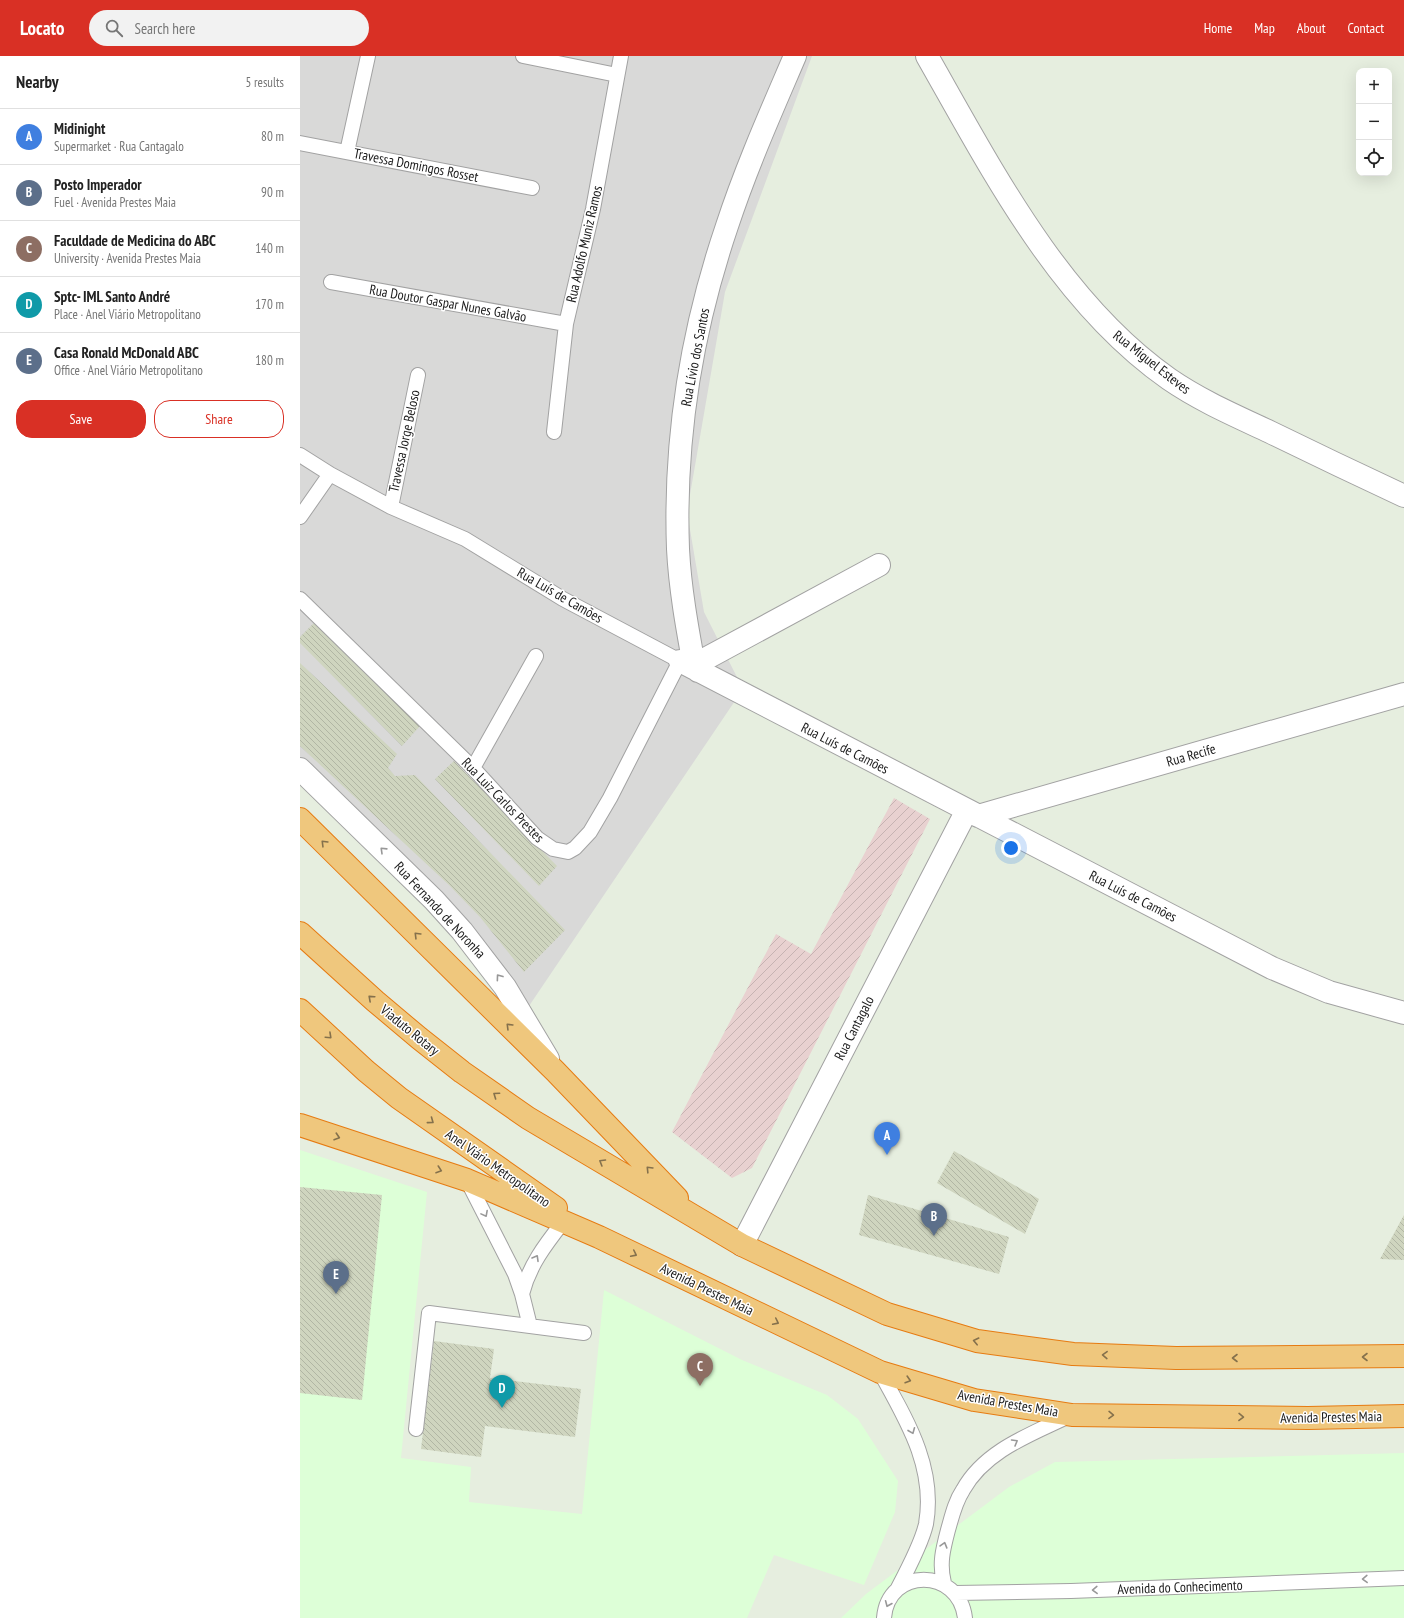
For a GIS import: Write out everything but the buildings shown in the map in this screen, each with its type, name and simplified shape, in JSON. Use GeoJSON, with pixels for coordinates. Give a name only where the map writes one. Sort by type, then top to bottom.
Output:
{"type":"FeatureCollection","features":[{"type":"Feature","properties":{"kind":"highway"},"geometry":{"type":"LineString","coordinates":[[300,819],[555,1071],[695,1218],[742,1245],[887,1314],[977,1342],[1072,1354],[1176,1358],[1404,1356]]}},
{"type":"Feature","properties":{"kind":"highway","name":"Viaduto Rotary"},"geometry":{"type":"LineString","coordinates":[[300,933],[375,1001],[462,1072],[528,1118],[695,1218]]}},
{"type":"Feature","properties":{"kind":"highway","name":"Anel Viário Metropolitano"},"geometry":{"type":"LineString","coordinates":[[300,1010],[399,1098],[505,1174],[599,1237]]}},
{"type":"Feature","properties":{"kind":"highway"},"geometry":{"type":"LineString","coordinates":[[300,1125],[467,1180],[599,1237]]}},
{"type":"Feature","properties":{"kind":"highway","name":"Avenida Prestes Maia"},"geometry":{"type":"LineString","coordinates":[[599,1237],[880,1372],[974,1400],[1072,1415],[1308,1418],[1404,1416]]}},
{"type":"Feature","properties":{"kind":"street","name":"Rua Lívio dos Santos"},"geometry":{"type":"LineString","coordinates":[[691,666],[678,550],[678,512],[682,426],[693,351],[708,288],[727,226],[795,56]]}},
{"type":"Feature","properties":{"kind":"street","name":"Rua Miguel Esteves"},"geometry":{"type":"LineString","coordinates":[[927,56],[996,176],[1050,257],[1095,315],[1129,348],[1169,379],[1202,400],[1404,496]]}},
{"type":"Feature","properties":{"kind":"street"},"geometry":{"type":"LineString","coordinates":[[691,666],[879,565]]}},
{"type":"Feature","properties":{"kind":"street","name":"Rua Luís de Camões"},"geometry":{"type":"LineString","coordinates":[[691,666],[1272,968],[1329,992],[1404,1013]]}},
{"type":"Feature","properties":{"kind":"street","name":"Rua Recife"},"geometry":{"type":"LineString","coordinates":[[972,813],[1404,694]]}},
{"type":"Feature","properties":{"kind":"street","name":"Rua Fernando de Noronha"},"geometry":{"type":"LineString","coordinates":[[300,769],[434,900],[462,931],[506,987],[555,1071]]}},
{"type":"Feature","properties":{"kind":"street","name":"Rua Cantagalo"},"geometry":{"type":"LineString","coordinates":[[742,1245],[972,813]]}},
{"type":"Feature","properties":{"kind":"lane"},"geometry":{"type":"LineString","coordinates":[[346,152],[368,56]]}},
{"type":"Feature","properties":{"kind":"lane"},"geometry":{"type":"LineString","coordinates":[[523,56],[617,75]]}},
{"type":"Feature","properties":{"kind":"lane","name":"Rua Adolfo Muniz Ramos"},"geometry":{"type":"LineString","coordinates":[[554,432],[566,324],[593,209],[621,56]]}},
{"type":"Feature","properties":{"kind":"lane","name":"Travessa Domingos Rosset"},"geometry":{"type":"LineString","coordinates":[[300,143],[532,188]]}},
{"type":"Feature","properties":{"kind":"lane","name":"Rua Doutor Gaspar Nunes Galvão"},"geometry":{"type":"LineString","coordinates":[[331,282],[566,324]]}},
{"type":"Feature","properties":{"kind":"lane","name":"Travessa Jorge Beloso"},"geometry":{"type":"LineString","coordinates":[[391,507],[418,375]]}},
{"type":"Feature","properties":{"kind":"lane","name":"Rua Luís de Camões"},"geometry":{"type":"LineString","coordinates":[[300,455],[330,474],[391,507],[465,539],[563,599],[691,666]]}},
{"type":"Feature","properties":{"kind":"lane"},"geometry":{"type":"LineString","coordinates":[[300,517],[330,474]]}},
{"type":"Feature","properties":{"kind":"lane","name":"Rua Luiz Carlos Prestes"},"geometry":{"type":"LineString","coordinates":[[300,600],[473,768],[537,838],[553,849],[568,852],[575,848],[590,832],[691,666]]}},
{"type":"Feature","properties":{"kind":"lane"},"geometry":{"type":"LineString","coordinates":[[473,768],[536,656]]}},
{"type":"Feature","properties":{"kind":"lane"},"geometry":{"type":"LineString","coordinates":[[467,1180],[505,1253],[522,1294],[530,1326]]}},
{"type":"Feature","properties":{"kind":"lane"},"geometry":{"type":"LineString","coordinates":[[522,1294],[526,1278],[541,1250],[563,1222]]}},
{"type":"Feature","properties":{"kind":"lane"},"geometry":{"type":"LineString","coordinates":[[416,1429],[429,1313],[584,1333]]}},
{"type":"Feature","properties":{"kind":"lane"},"geometry":{"type":"LineString","coordinates":[[880,1372],[911,1428],[925,1467],[928,1500],[925,1525],[898,1588],[888,1601],[884,1618]]}},
{"type":"Feature","properties":{"kind":"lane"},"geometry":{"type":"LineString","coordinates":[[944,1583],[940,1570],[941,1555],[956,1503],[963,1489],[977,1470],[1003,1449],[1072,1415]]}},
{"type":"Feature","properties":{"kind":"lane","name":"Avenida do Conhecimento"},"geometry":{"type":"LineString","coordinates":[[956,1593],[1071,1591],[1404,1578]]}},
{"type":"Feature","properties":{"kind":"lane"},"geometry":{"type":"LineString","coordinates":[[898,1588],[912,1580],[928,1579],[944,1583],[956,1593],[964,1608],[965,1618]]}},
{"type":"Feature","properties":{"kind":"shaded area"},"geometry":{"type":"Polygon","coordinates":[[[300,56],[812,56],[725,292],[687,512],[704,612],[743,689],[529,1006],[300,782],[300,56]]]}},
{"type":"Feature","properties":{"kind":"shaded area"},"geometry":{"type":"Polygon","coordinates":[[[894,798],[930,819],[752,1168],[732,1178],[672,1132],[776,934],[811,954],[894,798]]]}},
{"type":"Feature","properties":{"kind":"shaded area"},"geometry":{"type":"Polygon","coordinates":[[[300,1150],[427,1192],[401,1458],[471,1467],[469,1502],[582,1514],[604,1290],[742,1360],[827,1395],[858,1419],[898,1481],[895,1512],[864,1585],[774,1555],[747,1618],[300,1618],[300,1150]]]}},
{"type":"Feature","properties":{"kind":"shaded area"},"geometry":{"type":"Polygon","coordinates":[[[1404,1453],[1404,1618],[841,1618],[866,1594],[1009,1487],[1055,1462],[1404,1453]]]}},
{"type":"Feature","properties":{"kind":"place","name":"Midinight"},"geometry":{"type":"Point","coordinates":[887,1155]}},
{"type":"Feature","properties":{"kind":"place","name":"Posto Imperador"},"geometry":{"type":"Point","coordinates":[934,1236]}},
{"type":"Feature","properties":{"kind":"place","name":"Casa Ronald McDonald ABC"},"geometry":{"type":"Point","coordinates":[336,1294]}},
{"type":"Feature","properties":{"kind":"place","name":"Faculdade de Medicina do ABC"},"geometry":{"type":"Point","coordinates":[700,1386]}},
{"type":"Feature","properties":{"kind":"place","name":"Sptc- IML Santo André"},"geometry":{"type":"Point","coordinates":[502,1408]}}]}
